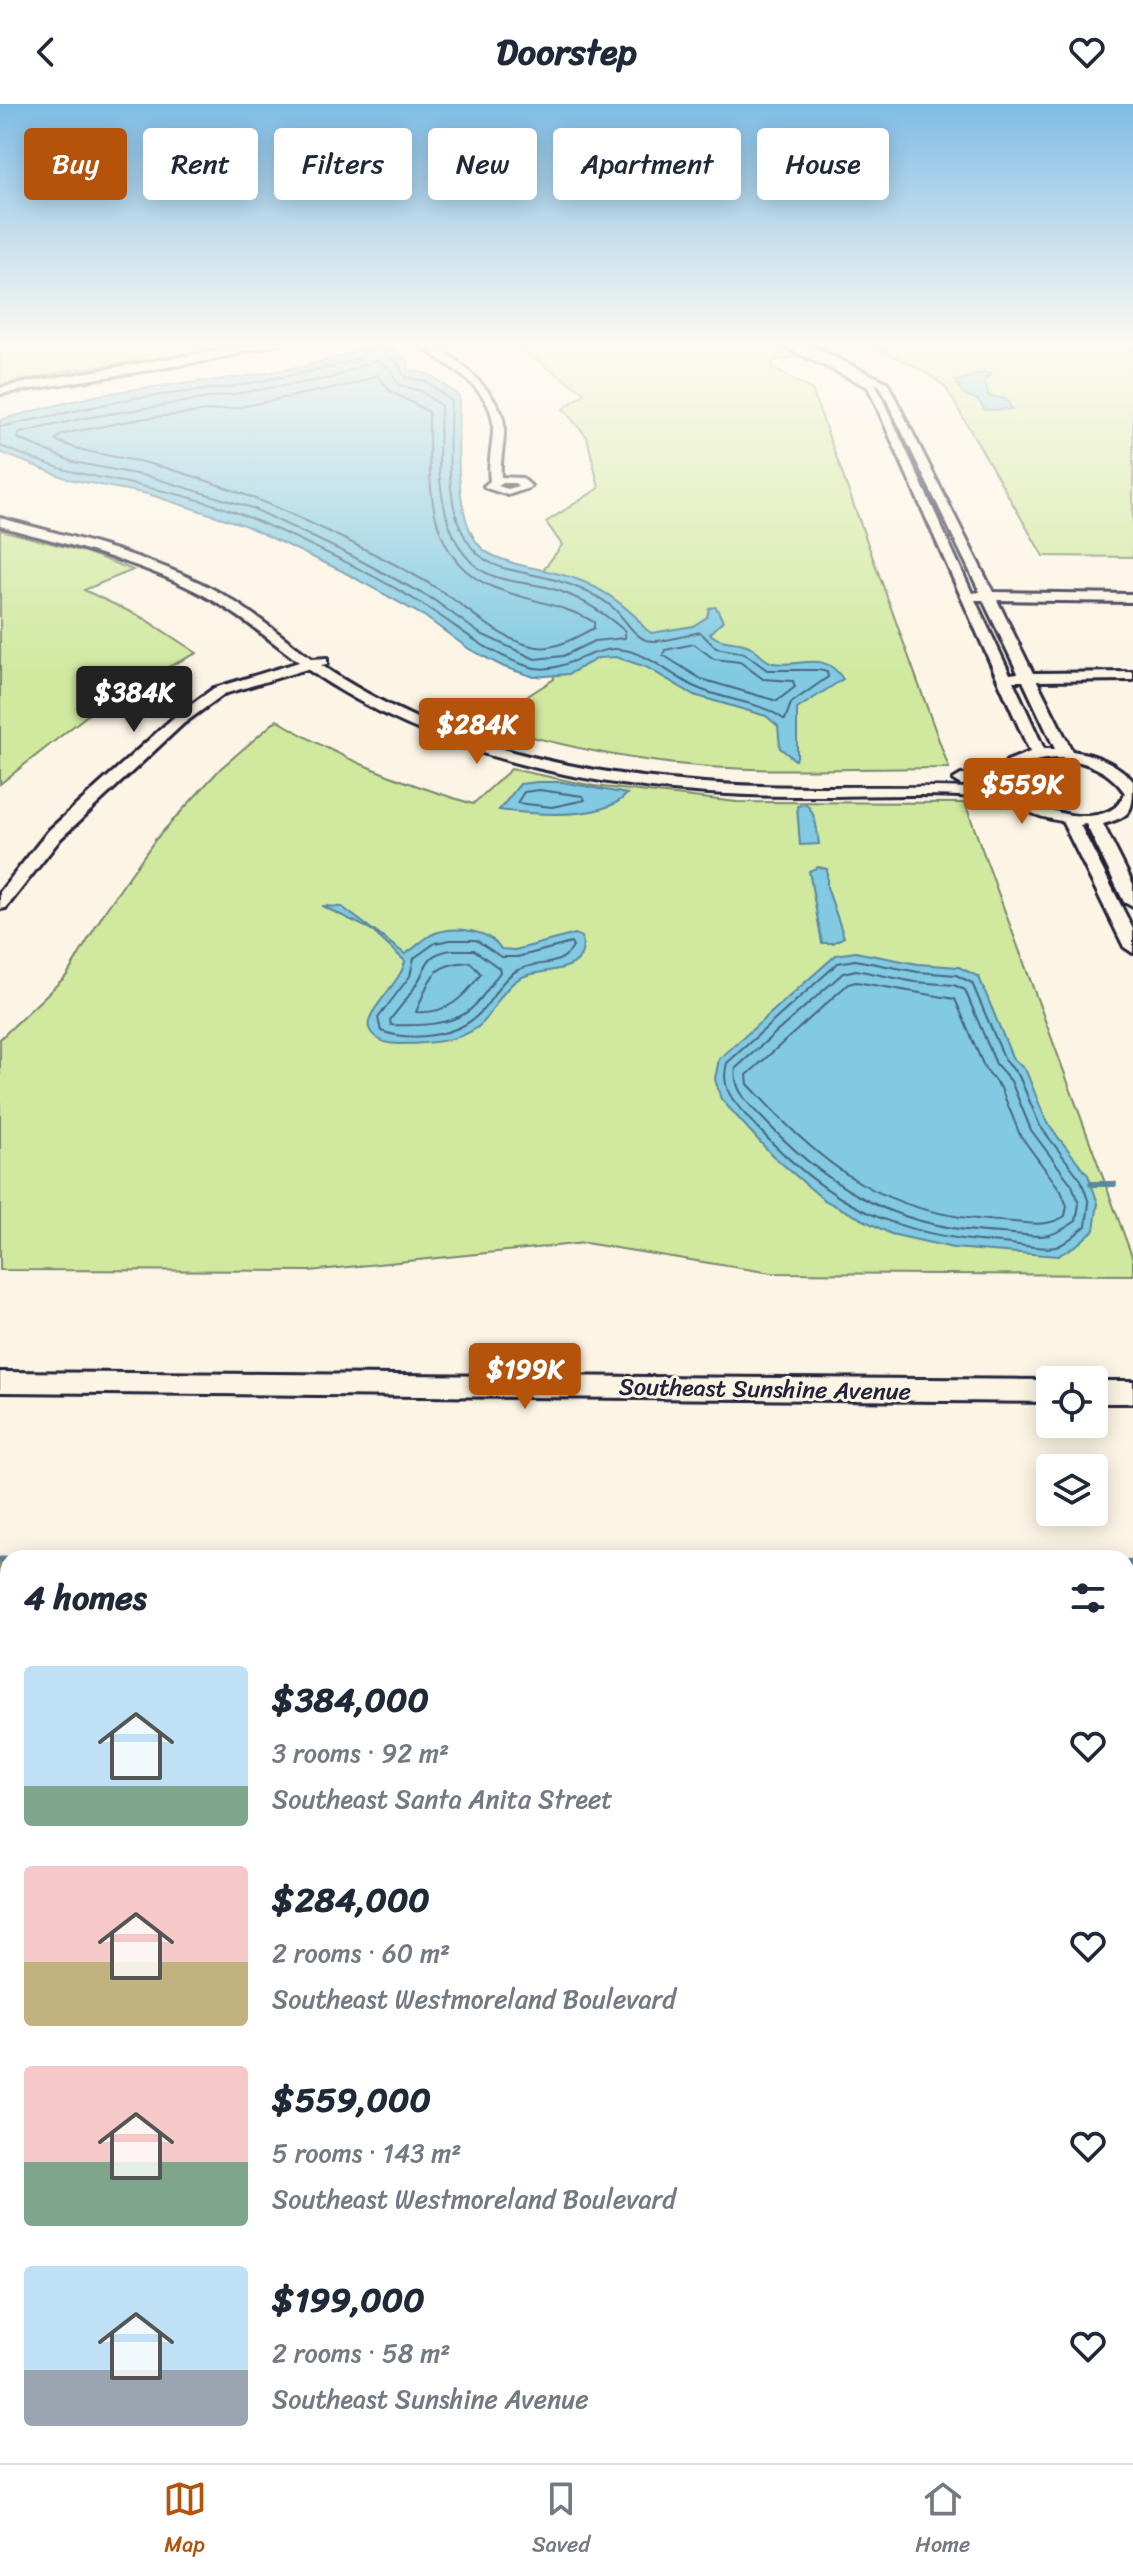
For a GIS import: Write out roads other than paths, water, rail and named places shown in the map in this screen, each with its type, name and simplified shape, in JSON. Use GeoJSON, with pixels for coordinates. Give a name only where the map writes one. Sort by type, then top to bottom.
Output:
{"type":"FeatureCollection","features":[{"type":"Feature","properties":{"kind":"street"},"geometry":{"type":"LineString","coordinates":[[496,481],[497,452]]}},
{"type":"Feature","properties":{"kind":"street"},"geometry":{"type":"LineString","coordinates":[[903,452],[1039,755]]}},
{"type":"Feature","properties":{"kind":"street"},"geometry":{"type":"LineString","coordinates":[[917,452],[1066,755]]}},
{"type":"Feature","properties":{"kind":"street"},"geometry":{"type":"LineString","coordinates":[[904,456],[919,455]]}},
{"type":"Feature","properties":{"kind":"street"},"geometry":{"type":"LineString","coordinates":[[0,514],[126,547],[217,583],[276,618]]}},
{"type":"Feature","properties":{"kind":"street"},"geometry":{"type":"LineString","coordinates":[[933,519],[950,519]]}},
{"type":"Feature","properties":{"kind":"street"},"geometry":{"type":"LineString","coordinates":[[0,522],[115,554],[205,590],[263,625],[311,664],[391,713],[462,742],[539,763],[627,780],[765,791],[962,791],[1012,796],[1047,814],[1069,819],[1092,819],[1124,810],[1133,797],[1125,774],[1103,764],[1066,755],[1039,755],[1014,763],[1003,777],[763,781],[635,770],[547,754],[471,735],[404,705],[338,664],[310,642]]}},
{"type":"Feature","properties":{"kind":"street"},"geometry":{"type":"LineString","coordinates":[[968,596],[1133,598]]}},
{"type":"Feature","properties":{"kind":"street"},"geometry":{"type":"LineString","coordinates":[[0,904],[55,834],[178,721],[219,691],[268,674],[311,664],[338,664]]}},
{"type":"Feature","properties":{"kind":"street"},"geometry":{"type":"LineString","coordinates":[[1004,677],[1133,676]]}},
{"type":"Feature","properties":{"kind":"street"},"geometry":{"type":"LineString","coordinates":[[1003,777],[1005,787],[1012,796]]}},
{"type":"Feature","properties":{"kind":"street"},"geometry":{"type":"LineString","coordinates":[[1069,819],[1128,925],[1133,947]]}},
{"type":"Feature","properties":{"kind":"street"},"geometry":{"type":"LineString","coordinates":[[1092,819],[1133,902]]}},
{"type":"Feature","properties":{"kind":"street","name":"Southeast Sunshine Avenue"},"geometry":{"type":"LineString","coordinates":[[0,1382],[1036,1391]]}},
{"type":"Feature","properties":{"kind":"street"},"geometry":{"type":"LineString","coordinates":[[1108,1392],[1133,1392]]}},
{"type":"Feature","properties":{"kind":"water"},"geometry":{"type":"Polygon","coordinates":[[[0,452],[458,452],[468,526],[477,543],[490,554],[591,585],[623,606],[652,633],[693,626],[707,617],[709,608],[716,607],[723,621],[710,634],[715,637],[747,645],[773,663],[819,662],[828,665],[843,679],[797,709],[795,760],[780,748],[778,726],[766,716],[694,695],[646,667],[616,657],[598,658],[569,674],[534,677],[504,667],[469,649],[424,616],[342,571],[244,525],[148,494],[68,479],[0,452]]]}},
{"type":"Feature","properties":{"kind":"water"},"geometry":{"type":"Polygon","coordinates":[[[562,782],[627,794],[616,803],[585,812],[547,814],[499,810],[520,784],[562,782]]]}},
{"type":"Feature","properties":{"kind":"water"},"geometry":{"type":"Polygon","coordinates":[[[806,804],[814,817],[819,844],[800,845],[797,806],[806,804]]]}},
{"type":"Feature","properties":{"kind":"water"},"geometry":{"type":"Polygon","coordinates":[[[818,867],[827,869],[827,887],[844,937],[833,943],[822,943],[809,871],[818,867]]]}},
{"type":"Feature","properties":{"kind":"water"},"geometry":{"type":"Polygon","coordinates":[[[322,906],[342,907],[405,954],[431,935],[449,930],[479,933],[501,949],[515,950],[575,934],[582,937],[582,950],[579,959],[571,965],[529,974],[515,981],[489,1015],[472,1031],[436,1042],[391,1043],[374,1036],[369,1021],[405,961],[370,929],[322,906]]]}},
{"type":"Feature","properties":{"kind":"water"},"geometry":{"type":"Polygon","coordinates":[[[855,952],[918,964],[959,967],[979,977],[1012,1057],[1026,1071],[1047,1123],[1088,1175],[1098,1203],[1094,1230],[1078,1244],[1058,1256],[953,1248],[891,1234],[824,1200],[772,1155],[721,1099],[715,1079],[719,1059],[836,955],[855,952]]]}},
{"type":"Feature","properties":{"kind":"waterway"},"geometry":{"type":"LineString","coordinates":[[1091,1184],[1114,1184]]}}]}
